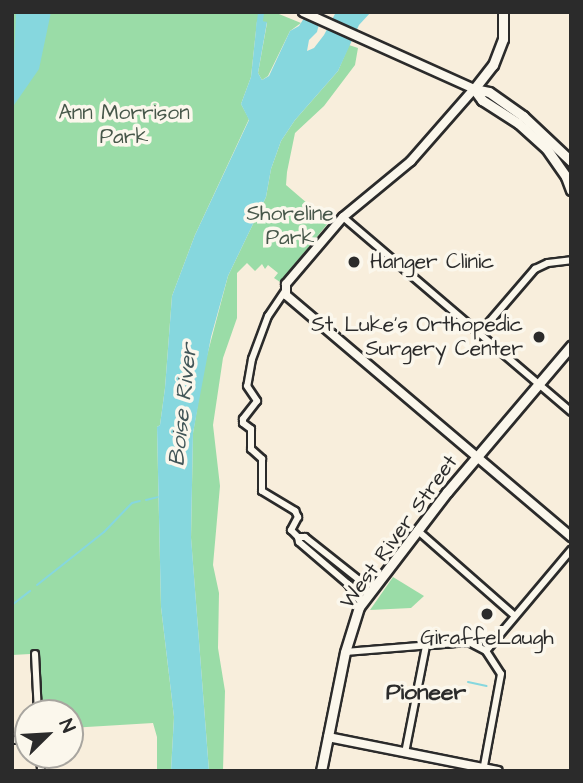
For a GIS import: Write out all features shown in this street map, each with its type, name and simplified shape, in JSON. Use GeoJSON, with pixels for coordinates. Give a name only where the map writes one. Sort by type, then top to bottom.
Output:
{"type":"FeatureCollection","features":[{"type":"Feature","properties":{"kind":"main road"},"geometry":{"type":"LineString","coordinates":[[474,89],[494,65],[503,39],[503,12]]}},
{"type":"Feature","properties":{"kind":"main road"},"geometry":{"type":"LineString","coordinates":[[474,89],[482,100],[526,130],[546,148],[566,177],[571,190]]}},
{"type":"Feature","properties":{"kind":"main road"},"geometry":{"type":"LineString","coordinates":[[474,89],[489,92],[523,116],[571,162]]}},
{"type":"Feature","properties":{"kind":"main road","name":"West River Street"},"geometry":{"type":"LineString","coordinates":[[321,771],[345,652],[362,604],[417,530],[571,346]]}},
{"type":"Feature","properties":{"kind":"street"},"geometry":{"type":"LineString","coordinates":[[303,12],[474,89],[411,161],[343,217],[286,284],[285,291],[268,316],[252,359],[247,386],[257,401],[243,419],[251,429],[251,449],[262,459],[262,491],[295,511],[298,521],[291,530],[299,542],[348,584],[362,604]]}},
{"type":"Feature","properties":{"kind":"street"},"geometry":{"type":"LineString","coordinates":[[343,217],[571,412]]}},
{"type":"Feature","properties":{"kind":"street"},"geometry":{"type":"LineString","coordinates":[[479,334],[536,269],[548,263],[571,260]]}},
{"type":"Feature","properties":{"kind":"street"},"geometry":{"type":"LineString","coordinates":[[285,291],[571,537]]}},
{"type":"Feature","properties":{"kind":"street"},"geometry":{"type":"LineString","coordinates":[[417,530],[515,616]]}},
{"type":"Feature","properties":{"kind":"street"},"geometry":{"type":"LineString","coordinates":[[298,537],[304,537],[358,579],[375,586]]}},
{"type":"Feature","properties":{"kind":"street"},"geometry":{"type":"LineString","coordinates":[[486,651],[571,550]]}},
{"type":"Feature","properties":{"kind":"street"},"geometry":{"type":"LineString","coordinates":[[345,652],[469,642],[486,651],[501,674],[484,769]]}},
{"type":"Feature","properties":{"kind":"street"},"geometry":{"type":"LineString","coordinates":[[405,753],[426,646]]}},
{"type":"Feature","properties":{"kind":"street"},"geometry":{"type":"LineString","coordinates":[[35,654],[37,699]]}},
{"type":"Feature","properties":{"kind":"street"},"geometry":{"type":"LineString","coordinates":[[328,737],[498,771]]}},
{"type":"Feature","properties":{"kind":"green space","name":"Ann Morrison Park"},"geometry":{"type":"Polygon","coordinates":[[[12,12],[274,12],[301,23],[290,31],[268,76],[262,80],[258,73],[267,23],[257,21],[251,77],[241,104],[249,119],[195,235],[172,296],[165,388],[160,425],[157,427],[161,607],[174,717],[171,771],[157,771],[157,737],[153,723],[84,727],[84,699],[33,699],[30,654],[12,655],[12,12]]]}},
{"type":"Feature","properties":{"kind":"green space","name":"Shoreline Park"},"geometry":{"type":"Polygon","coordinates":[[[349,45],[358,48],[355,65],[324,106],[295,133],[287,172],[286,185],[329,222],[280,282],[274,278],[278,273],[268,265],[265,269],[262,264],[255,271],[247,263],[237,273],[237,318],[223,358],[213,425],[220,486],[213,565],[219,593],[218,648],[225,691],[223,771],[209,771],[191,538],[193,433],[204,367],[228,276],[266,197],[271,169],[281,141],[295,120],[338,71],[349,45]]]}},
{"type":"Feature","properties":{"kind":"green space"},"geometry":{"type":"Polygon","coordinates":[[[393,577],[424,596],[411,608],[370,610],[393,577]]]}},
{"type":"Feature","properties":{"kind":"water"},"geometry":{"type":"Polygon","coordinates":[[[16,12],[51,12],[39,69],[12,108],[16,12]]]}},
{"type":"Feature","properties":{"kind":"water","name":"Boise River"},"geometry":{"type":"Polygon","coordinates":[[[308,12],[322,12],[317,32],[309,40],[307,51],[314,48],[324,35],[336,12],[371,12],[359,25],[338,71],[295,120],[281,141],[271,169],[266,197],[228,276],[211,337],[193,433],[191,537],[209,771],[171,771],[174,717],[161,607],[157,427],[160,425],[165,388],[172,296],[195,235],[249,120],[241,104],[251,77],[257,20],[267,22],[258,73],[262,80],[269,76],[290,31],[299,26],[308,12]]]}},
{"type":"Feature","properties":{"kind":"waterway"},"geometry":{"type":"LineString","coordinates":[[259,29],[261,12]]}},
{"type":"Feature","properties":{"kind":"waterway"},"geometry":{"type":"LineString","coordinates":[[146,500],[158,497]]}},
{"type":"Feature","properties":{"kind":"waterway"},"geometry":{"type":"LineString","coordinates":[[37,585],[104,532],[132,503],[140,501]]}},
{"type":"Feature","properties":{"kind":"waterway"},"geometry":{"type":"LineString","coordinates":[[12,605],[30,591]]}},
{"type":"Feature","properties":{"kind":"waterway"},"geometry":{"type":"LineString","coordinates":[[468,682],[487,686]]}},
{"type":"Feature","properties":{"kind":"place","name":"Hanger Clinic"},"geometry":{"type":"Point","coordinates":[354,262]}},
{"type":"Feature","properties":{"kind":"place","name":"St. Luke's Orthopedic Surgery Center"},"geometry":{"type":"Point","coordinates":[539,337]}},
{"type":"Feature","properties":{"kind":"place","name":"GiraffeLaugh"},"geometry":{"type":"Point","coordinates":[487,614]}},
{"type":"Feature","properties":{"kind":"district","name":"Pioneer"},"geometry":{"type":"Point","coordinates":[426,692]}}]}
